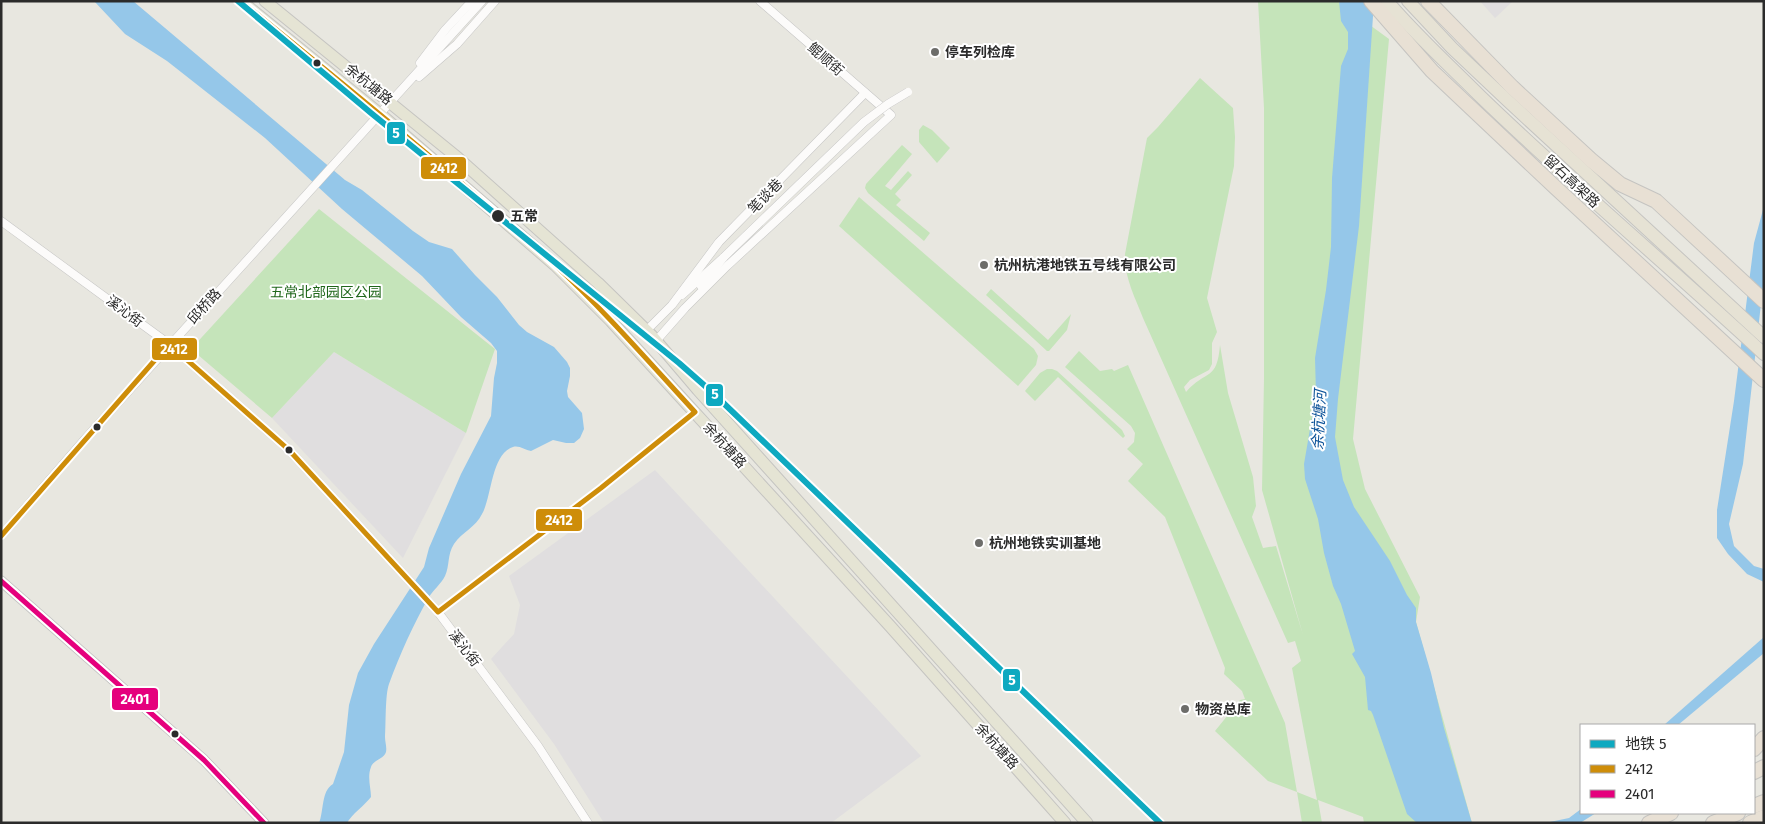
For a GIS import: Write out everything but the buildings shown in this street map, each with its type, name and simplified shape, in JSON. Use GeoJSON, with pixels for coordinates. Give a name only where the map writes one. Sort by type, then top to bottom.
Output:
{"type":"FeatureCollection","features":[{"type":"Feature","properties":{"kind":"highway"},"geometry":{"type":"LineString","coordinates":[[1371,1],[1432,71],[1763,380]]}},
{"type":"Feature","properties":{"kind":"highway","name":"留石高架路"},"geometry":{"type":"LineString","coordinates":[[1387,1],[1511,125],[1764,354]]}},
{"type":"Feature","properties":{"kind":"highway","name":"留石高架路"},"geometry":{"type":"LineString","coordinates":[[1408,1],[1452,48],[1507,100],[1764,337]]}},
{"type":"Feature","properties":{"kind":"highway"},"geometry":{"type":"LineString","coordinates":[[1428,1],[1512,88],[1590,160],[1620,184],[1656,201],[1764,301]]}},
{"type":"Feature","properties":{"kind":"highway"},"geometry":{"type":"LineString","coordinates":[[1755,747],[1764,738]]}},
{"type":"Feature","properties":{"kind":"highway"},"geometry":{"type":"LineString","coordinates":[[1647,823],[1663,814]]}},
{"type":"Feature","properties":{"kind":"highway"},"geometry":{"type":"LineString","coordinates":[[1647,823],[1669,814]]}},
{"type":"Feature","properties":{"kind":"highway"},"geometry":{"type":"LineString","coordinates":[[1713,823],[1736,814]]}},
{"type":"Feature","properties":{"kind":"highway"},"geometry":{"type":"LineString","coordinates":[[1750,823],[1764,817]]}},
{"type":"Feature","properties":{"kind":"main road","name":"余杭塘路"},"geometry":{"type":"LineString","coordinates":[[241,1],[380,114],[555,265],[611,321],[883,618],[1065,823]]}},
{"type":"Feature","properties":{"kind":"main road","name":"余杭塘路"},"geometry":{"type":"LineString","coordinates":[[265,1],[466,164],[598,283],[647,330],[698,390],[1087,823]]}},
{"type":"Feature","properties":{"kind":"street"},"geometry":{"type":"LineString","coordinates":[[380,114],[445,30],[472,1]]}},
{"type":"Feature","properties":{"kind":"street"},"geometry":{"type":"LineString","coordinates":[[390,102],[482,1]]}},
{"type":"Feature","properties":{"kind":"street"},"geometry":{"type":"LineString","coordinates":[[390,102],[457,44],[495,1]]}},
{"type":"Feature","properties":{"kind":"street","name":"鲲顺街"},"geometry":{"type":"LineString","coordinates":[[760,1],[891,116]]}},
{"type":"Feature","properties":{"kind":"street","name":"笔谈巷"},"geometry":{"type":"LineString","coordinates":[[647,330],[864,122],[908,92]]}},
{"type":"Feature","properties":{"kind":"street","name":"笔谈巷"},"geometry":{"type":"LineString","coordinates":[[672,305],[688,281],[719,242],[865,93]]}},
{"type":"Feature","properties":{"kind":"street","name":"邱桥路"},"geometry":{"type":"LineString","coordinates":[[1,536],[169,344],[380,114]]}},
{"type":"Feature","properties":{"kind":"street","name":"笔谈巷"},"geometry":{"type":"LineString","coordinates":[[684,308],[727,266],[891,116]]}},
{"type":"Feature","properties":{"kind":"street","name":"溪沁街"},"geometry":{"type":"LineString","coordinates":[[1,221],[169,344],[288,450],[430,603],[538,746],[588,823]]}},
{"type":"Feature","properties":{"kind":"street","name":"笔谈巷"},"geometry":{"type":"LineString","coordinates":[[656,341],[724,257]]}},
{"type":"Feature","properties":{"kind":"street"},"geometry":{"type":"LineString","coordinates":[[1,581],[204,760],[264,823]]}},
{"type":"Feature","properties":{"kind":"shaded area"},"geometry":{"type":"Polygon","coordinates":[[[1480,1],[1513,1],[1495,18],[1480,1]]]}},
{"type":"Feature","properties":{"kind":"shaded area"},"geometry":{"type":"Polygon","coordinates":[[[334,352],[466,433],[403,558],[272,418],[334,352]]]}},
{"type":"Feature","properties":{"kind":"shaded area"},"geometry":{"type":"Polygon","coordinates":[[[655,470],[921,756],[831,823],[604,823],[554,744],[491,659],[514,634],[520,605],[509,576],[655,470]]]}},
{"type":"Feature","properties":{"kind":"green space"},"geometry":{"type":"Polygon","coordinates":[[[1258,1],[1337,1],[1389,39],[1353,439],[1365,489],[1420,597],[1416,622],[1472,823],[1364,823],[1363,817],[1318,800],[1322,823],[1302,823],[1297,792],[1317,800],[1292,668],[1301,661],[1295,641],[1288,643],[1143,318],[1128,279],[1125,254],[1147,138],[1200,78],[1233,108],[1234,166],[1207,298],[1217,332],[1212,343],[1212,364],[1209,370],[1190,380],[1184,387],[1186,392],[1213,370],[1216,365],[1220,345],[1228,393],[1253,477],[1256,506],[1252,517],[1263,548],[1276,546],[1303,635],[1262,490],[1264,108],[1258,1]]]}},
{"type":"Feature","properties":{"kind":"green space"},"geometry":{"type":"Polygon","coordinates":[[[923,125],[932,130],[950,148],[937,163],[919,142],[919,130],[923,125]]]}},
{"type":"Feature","properties":{"kind":"green space"},"geometry":{"type":"Polygon","coordinates":[[[902,145],[912,154],[885,186],[891,190],[908,171],[912,175],[895,194],[901,200],[896,205],[930,233],[924,241],[868,193],[865,188],[866,184],[902,145]]]}},
{"type":"Feature","properties":{"kind":"green space"},"geometry":{"type":"Polygon","coordinates":[[[859,197],[1034,349],[1038,356],[1036,365],[1018,386],[839,226],[859,197]]]}},
{"type":"Feature","properties":{"kind":"green space","name":"五常北部园区公园"},"geometry":{"type":"Polygon","coordinates":[[[319,209],[495,349],[466,433],[334,352],[272,418],[191,349],[319,209]]]}},
{"type":"Feature","properties":{"kind":"green space"},"geometry":{"type":"Polygon","coordinates":[[[991,289],[1048,340],[1071,314],[1067,330],[1047,351],[986,295],[991,289]]]}},
{"type":"Feature","properties":{"kind":"green space"},"geometry":{"type":"Polygon","coordinates":[[[1079,351],[1100,371],[1112,369],[1114,371],[1128,365],[1285,723],[1297,792],[1268,781],[1215,731],[1240,700],[1245,699],[1242,691],[1224,674],[1225,668],[1165,517],[1128,481],[1143,464],[1127,449],[1134,442],[1135,433],[1131,426],[1065,367],[1079,351]]]}},
{"type":"Feature","properties":{"kind":"green space"},"geometry":{"type":"Polygon","coordinates":[[[1047,369],[1057,371],[1122,430],[1125,436],[1123,438],[1058,377],[1035,401],[1025,391],[1040,373],[1047,369]]]}},
{"type":"Feature","properties":{"kind":"water"},"geometry":{"type":"Polygon","coordinates":[[[94,1],[133,1],[345,180],[362,190],[429,242],[452,249],[497,297],[519,325],[527,332],[554,347],[570,368],[567,391],[568,397],[582,413],[584,429],[580,438],[574,443],[553,440],[531,451],[520,447],[513,447],[500,458],[482,514],[454,544],[450,552],[445,576],[423,608],[398,662],[389,684],[387,695],[386,752],[371,767],[369,779],[371,797],[347,823],[319,823],[326,791],[333,784],[344,752],[349,705],[358,673],[374,644],[424,567],[429,548],[461,474],[491,416],[497,351],[422,276],[342,209],[265,138],[167,61],[125,34],[94,1]]]}},
{"type":"Feature","properties":{"kind":"water","name":"余杭塘河"},"geometry":{"type":"Polygon","coordinates":[[[1339,1],[1374,1],[1359,226],[1335,437],[1343,480],[1354,507],[1390,561],[1407,595],[1416,608],[1416,622],[1472,823],[1417,823],[1407,814],[1373,715],[1368,710],[1365,677],[1352,654],[1355,651],[1341,604],[1333,586],[1324,553],[1318,519],[1305,479],[1304,464],[1316,394],[1315,358],[1331,247],[1332,178],[1341,66],[1348,49],[1348,32],[1341,21],[1339,1]]]}},
{"type":"Feature","properties":{"kind":"water"},"geometry":{"type":"Polygon","coordinates":[[[1764,206],[1764,277],[1743,464],[1729,524],[1734,546],[1754,566],[1764,569],[1764,582],[1747,574],[1728,554],[1717,538],[1717,510],[1734,401],[1754,243],[1764,206]]]}},
{"type":"Feature","properties":{"kind":"water"},"geometry":{"type":"Polygon","coordinates":[[[1764,637],[1764,653],[1679,724],[1665,724],[1764,637]]]}},
{"type":"Feature","properties":{"kind":"water"},"geometry":{"type":"Polygon","coordinates":[[[1580,810],[1580,814],[1594,814],[1580,823],[1545,823],[1569,818],[1580,810]]]}},
{"type":"Feature","properties":{"kind":"metro line","name":"5"},"geometry":{"type":"LineString","coordinates":[[238,1],[371,113],[679,363],[713,393],[1160,823]]}},
{"type":"Feature","properties":{"kind":"transit line","name":"2412"},"geometry":{"type":"LineString","coordinates":[[1,536],[169,344],[289,450],[438,612],[601,488],[695,412],[608,318],[554,264],[439,163],[241,1]]}},
{"type":"Feature","properties":{"kind":"transit line","name":"2401"},"geometry":{"type":"LineString","coordinates":[[1,581],[204,760],[264,823]]}},
{"type":"Feature","properties":{"kind":"place","name":"停车列检库"},"geometry":{"type":"Point","coordinates":[935,52]}},
{"type":"Feature","properties":{"kind":"place","name":"五常"},"geometry":{"type":"Point","coordinates":[498,216]}},
{"type":"Feature","properties":{"kind":"place","name":"杭州杭港地铁五号线有限公司"},"geometry":{"type":"Point","coordinates":[984,265]}},
{"type":"Feature","properties":{"kind":"place","name":"杭州地铁实训基地"},"geometry":{"type":"Point","coordinates":[979,543]}},
{"type":"Feature","properties":{"kind":"place","name":"物资总库"},"geometry":{"type":"Point","coordinates":[1185,709]}}]}
